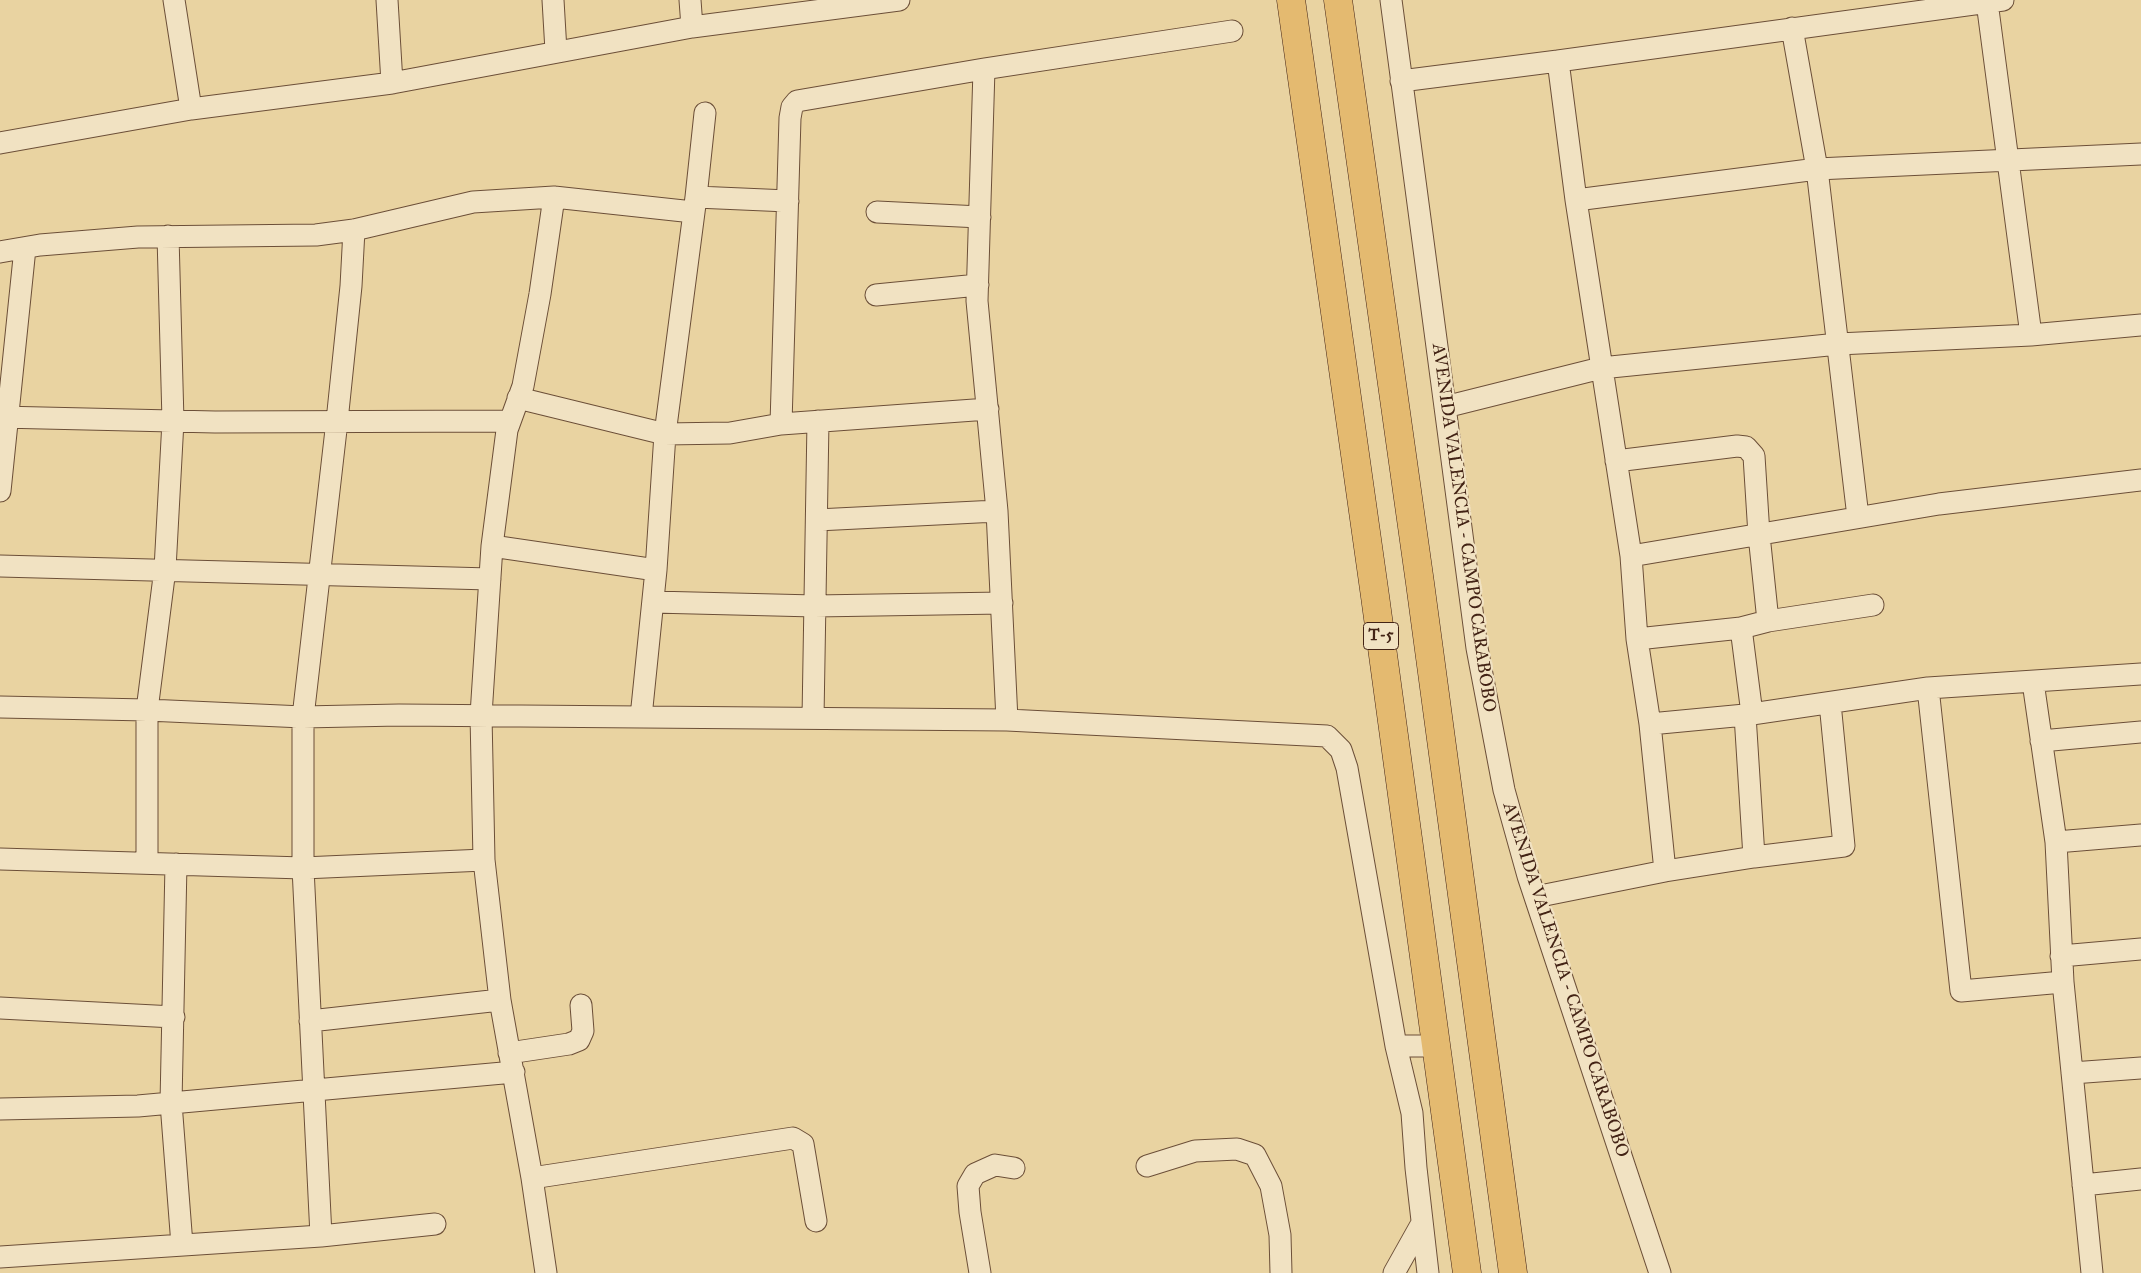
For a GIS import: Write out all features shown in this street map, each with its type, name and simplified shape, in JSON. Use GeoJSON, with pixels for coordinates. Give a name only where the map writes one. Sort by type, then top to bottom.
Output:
{"type":"FeatureCollection","features":[{"type":"Feature","properties":{"kind":"highway","name":"T-5"},"geometry":{"type":"LineString","coordinates":[[1291,0],[1375,596],[1466,1273]]}},
{"type":"Feature","properties":{"kind":"highway"},"geometry":{"type":"LineString","coordinates":[[1338,0],[1513,1273]]}},
{"type":"Feature","properties":{"kind":"street"},"geometry":{"type":"LineString","coordinates":[[174,0],[190,109]]}},
{"type":"Feature","properties":{"kind":"street"},"geometry":{"type":"LineString","coordinates":[[387,0],[392,83]]}},
{"type":"Feature","properties":{"kind":"street"},"geometry":{"type":"LineString","coordinates":[[553,0],[556,51]]}},
{"type":"Feature","properties":{"kind":"street"},"geometry":{"type":"LineString","coordinates":[[690,0],[692,27]]}},
{"type":"Feature","properties":{"kind":"street"},"geometry":{"type":"LineString","coordinates":[[0,143],[190,109],[392,83],[556,51],[828,5],[899,0]]}},
{"type":"Feature","properties":{"kind":"street","name":"AVENIDA VALENCIA - CAMPO CARABOBO"},"geometry":{"type":"LineString","coordinates":[[1391,0],[1477,648],[1504,790],[1535,897],[1660,1273]]}},
{"type":"Feature","properties":{"kind":"street"},"geometry":{"type":"LineString","coordinates":[[1401,81],[1995,1],[2010,160],[2031,335]]}},
{"type":"Feature","properties":{"kind":"street"},"geometry":{"type":"LineString","coordinates":[[1792,28],[1817,169],[1858,517]]}},
{"type":"Feature","properties":{"kind":"street"},"geometry":{"type":"LineString","coordinates":[[781,424],[790,118],[792,107],[798,101],[984,69],[1232,31]]}},
{"type":"Feature","properties":{"kind":"street"},"geometry":{"type":"LineString","coordinates":[[1558,61],[1576,200],[1631,556],[1637,639],[1650,724],[1665,871]]}},
{"type":"Feature","properties":{"kind":"street"},"geometry":{"type":"LineString","coordinates":[[984,69],[977,301],[997,511],[1007,720]]}},
{"type":"Feature","properties":{"kind":"street"},"geometry":{"type":"LineString","coordinates":[[642,717],[656,570],[665,434],[705,113]]}},
{"type":"Feature","properties":{"kind":"street"},"geometry":{"type":"LineString","coordinates":[[1576,200],[1817,169],[2141,154]]}},
{"type":"Feature","properties":{"kind":"street"},"geometry":{"type":"LineString","coordinates":[[0,252],[138,237],[316,235],[354,230],[473,202],[554,197],[695,205],[788,201]]}},
{"type":"Feature","properties":{"kind":"street"},"geometry":{"type":"LineString","coordinates":[[546,1273],[532,1178],[500,1000],[484,860],[481,715],[492,546],[507,430],[523,386],[540,294],[554,197]]}},
{"type":"Feature","properties":{"kind":"street"},"geometry":{"type":"LineString","coordinates":[[877,212],[980,217]]}},
{"type":"Feature","properties":{"kind":"street"},"geometry":{"type":"LineString","coordinates":[[322,1236],[303,868],[303,717],[337,422],[351,286],[354,230]]}},
{"type":"Feature","properties":{"kind":"street"},"geometry":{"type":"LineString","coordinates":[[147,862],[147,710],[165,569],[174,421],[168,236]]}},
{"type":"Feature","properties":{"kind":"street"},"geometry":{"type":"LineString","coordinates":[[0,491],[4,417],[25,248]]}},
{"type":"Feature","properties":{"kind":"street"},"geometry":{"type":"LineString","coordinates":[[876,294],[978,285]]}},
{"type":"Feature","properties":{"kind":"street"},"geometry":{"type":"LineString","coordinates":[[1445,407],[1601,368],[1838,344],[2031,335],[2141,324]]}},
{"type":"Feature","properties":{"kind":"street"},"geometry":{"type":"LineString","coordinates":[[518,398],[665,434],[730,434],[781,424],[988,409]]}},
{"type":"Feature","properties":{"kind":"street"},"geometry":{"type":"LineString","coordinates":[[4,417],[174,421],[510,421]]}},
{"type":"Feature","properties":{"kind":"street"},"geometry":{"type":"LineString","coordinates":[[813,718],[818,421]]}},
{"type":"Feature","properties":{"kind":"street"},"geometry":{"type":"LineString","coordinates":[[1616,461],[1737,446],[1746,448],[1754,456],[1759,535],[1768,621]]}},
{"type":"Feature","properties":{"kind":"street"},"geometry":{"type":"LineString","coordinates":[[1631,556],[1939,504],[2141,480]]}},
{"type":"Feature","properties":{"kind":"street"},"geometry":{"type":"LineString","coordinates":[[817,520],[997,511]]}},
{"type":"Feature","properties":{"kind":"street"},"geometry":{"type":"LineString","coordinates":[[492,546],[656,570]]}},
{"type":"Feature","properties":{"kind":"street"},"geometry":{"type":"LineString","coordinates":[[0,566],[490,579]]}},
{"type":"Feature","properties":{"kind":"street"},"geometry":{"type":"LineString","coordinates":[[653,602],[815,606],[1002,603]]}},
{"type":"Feature","properties":{"kind":"street"},"geometry":{"type":"LineString","coordinates":[[1637,639],[1741,628],[1768,621],[1873,604]]}},
{"type":"Feature","properties":{"kind":"street"},"geometry":{"type":"LineString","coordinates":[[1741,628],[1748,715],[1754,857]]}},
{"type":"Feature","properties":{"kind":"street"},"geometry":{"type":"LineString","coordinates":[[1650,724],[1748,715],[1928,688],[2141,674]]}},
{"type":"Feature","properties":{"kind":"street"},"geometry":{"type":"LineString","coordinates":[[2033,682],[2056,842],[2063,982],[2092,1273]]}},
{"type":"Feature","properties":{"kind":"street"},"geometry":{"type":"LineString","coordinates":[[1928,688],[1961,991],[2063,982]]}},
{"type":"Feature","properties":{"kind":"street"},"geometry":{"type":"LineString","coordinates":[[1535,897],[1665,871],[1754,857],[1844,846],[1830,704]]}},
{"type":"Feature","properties":{"kind":"street"},"geometry":{"type":"LineString","coordinates":[[0,707],[147,710],[303,717],[481,715],[1007,720],[1327,736],[1341,750],[1347,768],[1396,1046],[1412,1113],[1428,1273]]}},
{"type":"Feature","properties":{"kind":"street"},"geometry":{"type":"LineString","coordinates":[[2041,741],[2141,732]]}},
{"type":"Feature","properties":{"kind":"street"},"geometry":{"type":"LineString","coordinates":[[2056,842],[2141,835]]}},
{"type":"Feature","properties":{"kind":"street"},"geometry":{"type":"LineString","coordinates":[[0,859],[303,868],[484,860]]}},
{"type":"Feature","properties":{"kind":"street"},"geometry":{"type":"LineString","coordinates":[[176,864],[174,1017],[170,1103],[182,1245]]}},
{"type":"Feature","properties":{"kind":"street"},"geometry":{"type":"LineString","coordinates":[[2061,956],[2141,949]]}},
{"type":"Feature","properties":{"kind":"street"},"geometry":{"type":"LineString","coordinates":[[310,1021],[500,1000]]}},
{"type":"Feature","properties":{"kind":"street"},"geometry":{"type":"LineString","coordinates":[[0,1109],[138,1106],[313,1090],[512,1062],[579,1040],[583,1031],[581,1005]]}},
{"type":"Feature","properties":{"kind":"street"},"geometry":{"type":"LineString","coordinates":[[0,1008],[174,1017]]}},
{"type":"Feature","properties":{"kind":"street"},"geometry":{"type":"LineString","coordinates":[[1396,1046],[1436,1046]]}},
{"type":"Feature","properties":{"kind":"street"},"geometry":{"type":"LineString","coordinates":[[2072,1073],[2141,1068]]}},
{"type":"Feature","properties":{"kind":"street"},"geometry":{"type":"LineString","coordinates":[[532,1178],[794,1138],[803,1144],[816,1221]]}},
{"type":"Feature","properties":{"kind":"street"},"geometry":{"type":"LineString","coordinates":[[1147,1166],[1195,1151],[1237,1149],[1255,1155],[1271,1186],[1280,1235],[1281,1273]]}},
{"type":"Feature","properties":{"kind":"street"},"geometry":{"type":"LineString","coordinates":[[980,1273],[970,1212],[968,1186],[975,1174],[995,1165],[1014,1168]]}},
{"type":"Feature","properties":{"kind":"street"},"geometry":{"type":"LineString","coordinates":[[2083,1185],[2141,1179]]}},
{"type":"Feature","properties":{"kind":"street"},"geometry":{"type":"LineString","coordinates":[[1394,1273],[1422,1223]]}},
{"type":"Feature","properties":{"kind":"street"},"geometry":{"type":"LineString","coordinates":[[0,1257],[322,1236],[435,1224]]}}]}
